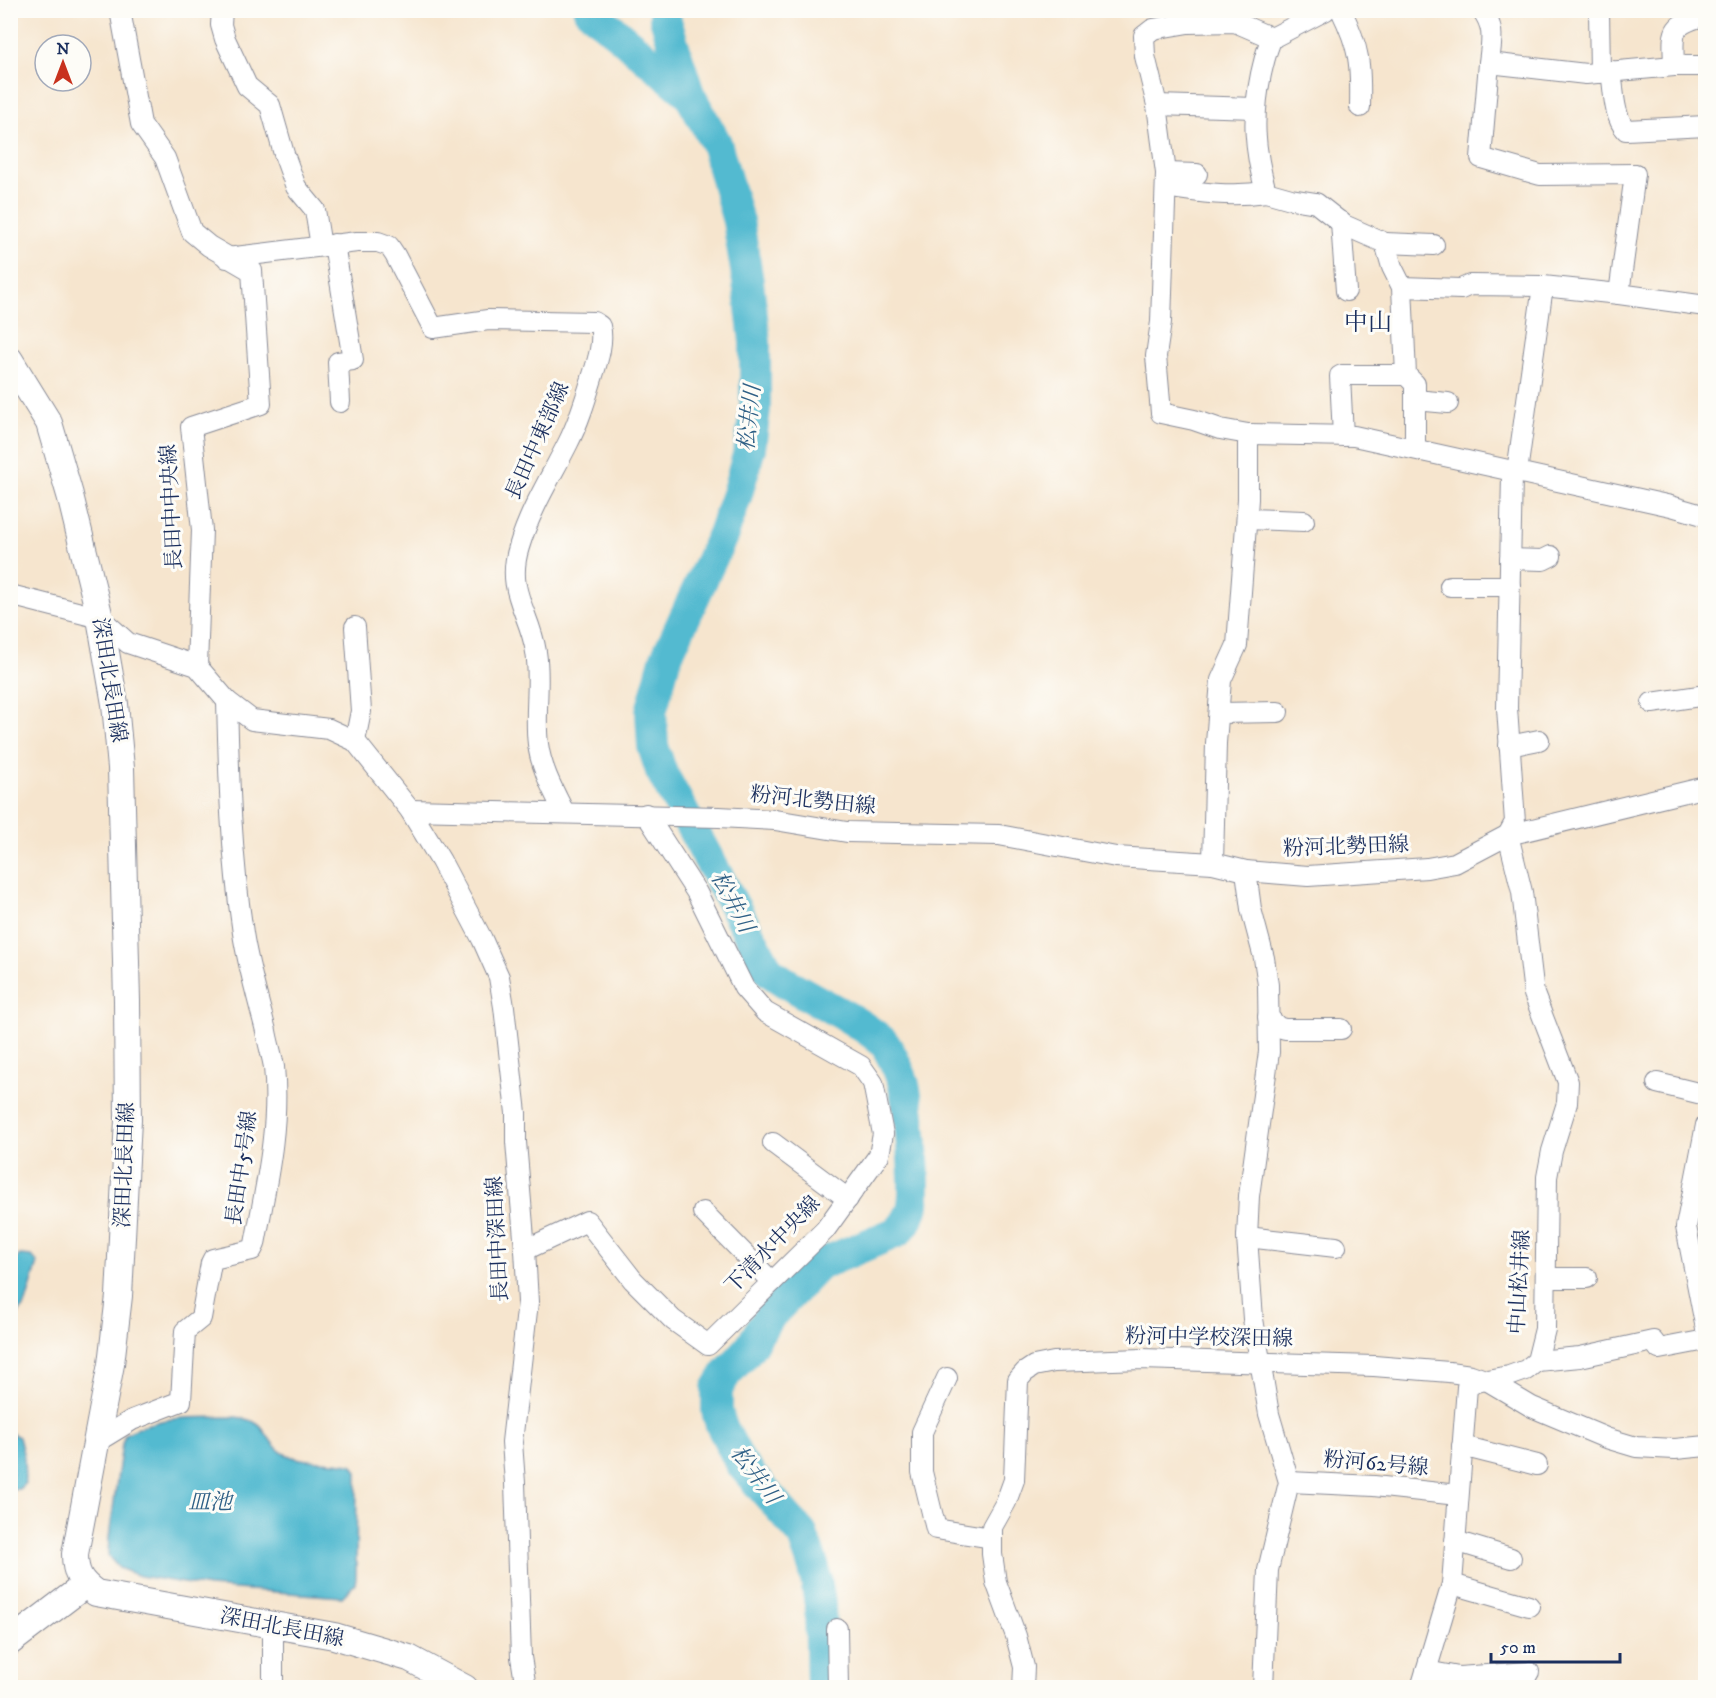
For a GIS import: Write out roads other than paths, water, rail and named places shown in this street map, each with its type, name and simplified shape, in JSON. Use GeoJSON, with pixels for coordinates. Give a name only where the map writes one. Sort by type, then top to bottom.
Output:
{"type":"FeatureCollection","features":[{"type":"Feature","properties":{"kind":"street","name":"長田中中央線"},"geometry":{"type":"LineString","coordinates":[[120,10],[141,124],[165,158],[192,232],[227,258],[252,271],[261,404],[191,427],[201,530],[197,666]]}},
{"type":"Feature","properties":{"kind":"street"},"geometry":{"type":"LineString","coordinates":[[222,10],[221,25],[225,39],[247,86],[270,105],[296,187],[315,210],[327,245],[353,360],[338,362],[340,402]]}},
{"type":"Feature","properties":{"kind":"street"},"geometry":{"type":"LineString","coordinates":[[1266,192],[1259,166],[1255,108],[1267,48],[1272,38],[1326,10]]}},
{"type":"Feature","properties":{"kind":"street"},"geometry":{"type":"LineString","coordinates":[[1341,10],[1354,38],[1358,56],[1360,107]]}},
{"type":"Feature","properties":{"kind":"street"},"geometry":{"type":"LineString","coordinates":[[1482,10],[1490,21],[1492,30],[1481,158],[1540,175],[1635,174],[1618,294]]}},
{"type":"Feature","properties":{"kind":"street"},"geometry":{"type":"LineString","coordinates":[[1599,10],[1605,72],[1621,125],[1626,130],[1706,126]]}},
{"type":"Feature","properties":{"kind":"street"},"geometry":{"type":"LineString","coordinates":[[1674,66],[1673,34],[1678,26],[1687,20],[1706,15]]}},
{"type":"Feature","properties":{"kind":"street"},"geometry":{"type":"LineString","coordinates":[[1272,38],[1235,22],[1188,23],[1153,29],[1144,36],[1144,56],[1157,105],[1166,180],[1161,322],[1156,356],[1161,413],[1248,434],[1354,436],[1671,506],[1706,516]]}},
{"type":"Feature","properties":{"kind":"street"},"geometry":{"type":"LineString","coordinates":[[1489,63],[1586,74],[1674,66],[1706,66]]}},
{"type":"Feature","properties":{"kind":"street"},"geometry":{"type":"LineString","coordinates":[[1157,105],[1255,108]]}},
{"type":"Feature","properties":{"kind":"street"},"geometry":{"type":"LineString","coordinates":[[1166,180],[1197,174]]}},
{"type":"Feature","properties":{"kind":"street"},"geometry":{"type":"LineString","coordinates":[[1166,180],[1193,192],[1242,196],[1266,192],[1316,203],[1341,222],[1385,243],[1434,245]]}},
{"type":"Feature","properties":{"kind":"street"},"geometry":{"type":"LineString","coordinates":[[1341,222],[1346,291]]}},
{"type":"Feature","properties":{"kind":"street","name":"長田中東部線"},"geometry":{"type":"LineString","coordinates":[[227,258],[327,245],[378,242],[389,246],[433,328],[488,320],[594,322],[600,326],[602,332],[597,364],[586,400],[570,440],[528,522],[513,568],[514,584],[536,652],[538,741],[541,759],[564,812]]}},
{"type":"Feature","properties":{"kind":"street"},"geometry":{"type":"LineString","coordinates":[[1385,243],[1392,267],[1402,287],[1406,375],[1415,384],[1415,449]]}},
{"type":"Feature","properties":{"kind":"street"},"geometry":{"type":"LineString","coordinates":[[1402,287],[1461,289],[1470,285],[1543,286],[1706,306]]}},
{"type":"Feature","properties":{"kind":"street"},"geometry":{"type":"LineString","coordinates":[[1508,835],[1515,822],[1507,708],[1512,475],[1517,472],[1543,286]]}},
{"type":"Feature","properties":{"kind":"street","name":"深田北長田線"},"geometry":{"type":"LineString","coordinates":[[10,360],[50,423],[100,618],[115,704],[121,768],[128,1001],[128,1120],[119,1296],[111,1364],[75,1554],[78,1577],[96,1593],[334,1636],[409,1658],[465,1688]]}},
{"type":"Feature","properties":{"kind":"street"},"geometry":{"type":"LineString","coordinates":[[1343,436],[1340,376],[1406,375]]}},
{"type":"Feature","properties":{"kind":"street"},"geometry":{"type":"LineString","coordinates":[[1415,400],[1448,403]]}},
{"type":"Feature","properties":{"kind":"street"},"geometry":{"type":"LineString","coordinates":[[1213,863],[1216,743],[1221,680],[1237,645],[1246,519],[1248,434]]}},
{"type":"Feature","properties":{"kind":"street"},"geometry":{"type":"LineString","coordinates":[[1246,519],[1304,521]]}},
{"type":"Feature","properties":{"kind":"street"},"geometry":{"type":"LineString","coordinates":[[1510,559],[1543,560],[1551,556]]}},
{"type":"Feature","properties":{"kind":"street"},"geometry":{"type":"LineString","coordinates":[[1450,586],[1510,586]]}},
{"type":"Feature","properties":{"kind":"street"},"geometry":{"type":"LineString","coordinates":[[10,595],[100,618],[128,643],[197,666],[227,701],[252,720],[329,729],[355,741],[410,810]]}},
{"type":"Feature","properties":{"kind":"street"},"geometry":{"type":"LineString","coordinates":[[355,627],[361,711],[355,741]]}},
{"type":"Feature","properties":{"kind":"street"},"geometry":{"type":"LineString","coordinates":[[1652,703],[1706,695]]}},
{"type":"Feature","properties":{"kind":"street","name":"長田中5号線"},"geometry":{"type":"LineString","coordinates":[[96,1442],[132,1420],[181,1401],[185,1331],[201,1318],[211,1263],[213,1259],[252,1250],[266,1187],[272,1150],[275,1104],[274,1065],[244,936],[236,876],[229,812],[227,701]]}},
{"type":"Feature","properties":{"kind":"street"},"geometry":{"type":"LineString","coordinates":[[1219,713],[1278,712]]}},
{"type":"Feature","properties":{"kind":"street"},"geometry":{"type":"LineString","coordinates":[[1509,746],[1539,740]]}},
{"type":"Feature","properties":{"kind":"street","name":"粉河北勢田線"},"geometry":{"type":"LineString","coordinates":[[410,810],[652,814],[775,820],[847,832],[999,835],[1116,857],[1213,863],[1246,871],[1308,876],[1427,868],[1455,863],[1508,835],[1706,787]]}},
{"type":"Feature","properties":{"kind":"street","name":"長田中深田線"},"geometry":{"type":"LineString","coordinates":[[410,810],[446,870],[500,977],[516,1113],[516,1142],[528,1302],[512,1442],[521,1657],[526,1688]]}},
{"type":"Feature","properties":{"kind":"street","name":"下清水中央線"},"geometry":{"type":"LineString","coordinates":[[525,1250],[587,1221],[633,1280],[673,1320],[708,1345],[825,1230],[879,1155],[883,1134],[873,1083],[861,1066],[765,1012],[744,988],[697,893],[652,814]]}},
{"type":"Feature","properties":{"kind":"street","name":"中山松井線"},"geometry":{"type":"LineString","coordinates":[[1423,1679],[1452,1584],[1467,1387],[1476,1382],[1488,1381],[1526,1370],[1537,1361],[1545,1329],[1547,1177],[1552,1151],[1567,1104],[1568,1082],[1534,994],[1522,892],[1508,835]]}},
{"type":"Feature","properties":{"kind":"street"},"geometry":{"type":"LineString","coordinates":[[1246,871],[1251,909],[1264,958],[1268,985],[1269,1052],[1249,1196],[1247,1237],[1253,1319],[1269,1414],[1289,1482],[1268,1570],[1263,1688]]}},
{"type":"Feature","properties":{"kind":"street"},"geometry":{"type":"LineString","coordinates":[[1268,1017],[1278,1027],[1285,1029],[1341,1029]]}},
{"type":"Feature","properties":{"kind":"street"},"geometry":{"type":"LineString","coordinates":[[1657,1083],[1706,1095]]}},
{"type":"Feature","properties":{"kind":"street"},"geometry":{"type":"LineString","coordinates":[[1706,1125],[1686,1227],[1706,1329]]}},
{"type":"Feature","properties":{"kind":"street"},"geometry":{"type":"LineString","coordinates":[[772,1143],[848,1199]]}},
{"type":"Feature","properties":{"kind":"street"},"geometry":{"type":"LineString","coordinates":[[703,1212],[772,1282]]}},
{"type":"Feature","properties":{"kind":"street"},"geometry":{"type":"LineString","coordinates":[[1247,1237],[1336,1247]]}},
{"type":"Feature","properties":{"kind":"street"},"geometry":{"type":"LineString","coordinates":[[1546,1278],[1587,1278]]}},
{"type":"Feature","properties":{"kind":"street"},"geometry":{"type":"LineString","coordinates":[[1537,1361],[1580,1357],[1653,1341],[1659,1349],[1706,1340]]}},
{"type":"Feature","properties":{"kind":"street","name":"粉河中学校深田線"},"geometry":{"type":"LineString","coordinates":[[1023,1688],[1024,1667],[1016,1636],[996,1582],[992,1554],[992,1527],[1006,1502],[1014,1480],[1018,1380],[1034,1366],[1054,1362],[1142,1359],[1374,1366],[1449,1372],[1471,1375],[1488,1381],[1532,1407],[1606,1438],[1636,1447],[1676,1449],[1706,1446]]}},
{"type":"Feature","properties":{"kind":"street"},"geometry":{"type":"LineString","coordinates":[[947,1378],[922,1432],[922,1472],[936,1529],[992,1538]]}},
{"type":"Feature","properties":{"kind":"street"},"geometry":{"type":"LineString","coordinates":[[1462,1446],[1537,1465]]}},
{"type":"Feature","properties":{"kind":"street","name":"粉河62号線"},"geometry":{"type":"LineString","coordinates":[[1289,1482],[1374,1486],[1458,1495]]}},
{"type":"Feature","properties":{"kind":"street"},"geometry":{"type":"LineString","coordinates":[[1455,1541],[1511,1558]]}},
{"type":"Feature","properties":{"kind":"street"},"geometry":{"type":"LineString","coordinates":[[1452,1584],[1529,1606]]}},
{"type":"Feature","properties":{"kind":"street"},"geometry":{"type":"LineString","coordinates":[[10,1642],[85,1585]]}},
{"type":"Feature","properties":{"kind":"street"},"geometry":{"type":"LineString","coordinates":[[273,1625],[273,1688]]}},
{"type":"Feature","properties":{"kind":"street"},"geometry":{"type":"LineString","coordinates":[[837,1629],[838,1688]]}},
{"type":"Feature","properties":{"kind":"street"},"geometry":{"type":"LineString","coordinates":[[1423,1679],[1529,1672]]}},
{"type":"Feature","properties":{"kind":"water"},"geometry":{"type":"Polygon","coordinates":[[[20,1255],[32,1256],[37,1266],[26,1303],[11,1324],[11,1263],[20,1255]]]}},
{"type":"Feature","properties":{"kind":"water","name":"皿池"},"geometry":{"type":"Polygon","coordinates":[[[235,1417],[250,1420],[262,1428],[274,1446],[283,1453],[299,1459],[353,1465],[357,1472],[356,1577],[355,1584],[342,1597],[209,1587],[140,1576],[119,1568],[108,1556],[125,1434],[165,1420],[235,1417]]]}},
{"type":"Feature","properties":{"kind":"water"},"geometry":{"type":"Polygon","coordinates":[[[11,1433],[19,1437],[24,1457],[25,1483],[19,1489],[11,1489],[11,1433]]]}},
{"type":"Feature","properties":{"kind":"waterway","name":"松井川"},"geometry":{"type":"LineString","coordinates":[[589,10],[689,94],[716,143],[738,221],[755,342],[755,409],[750,448],[723,534],[665,660],[651,712],[653,746],[661,771],[769,971],[855,1022],[882,1041],[903,1081],[908,1108],[914,1198],[906,1222],[897,1232],[819,1265],[768,1318],[748,1350],[726,1374],[717,1389],[717,1411],[721,1425],[741,1464],[802,1534],[814,1568],[820,1604],[822,1688]]}},
{"type":"Feature","properties":{"kind":"waterway"},"geometry":{"type":"LineString","coordinates":[[665,10],[665,18],[689,94]]}},
{"type":"Feature","properties":{"kind":"district","name":"中山"},"geometry":{"type":"Point","coordinates":[1368,323]}}]}
